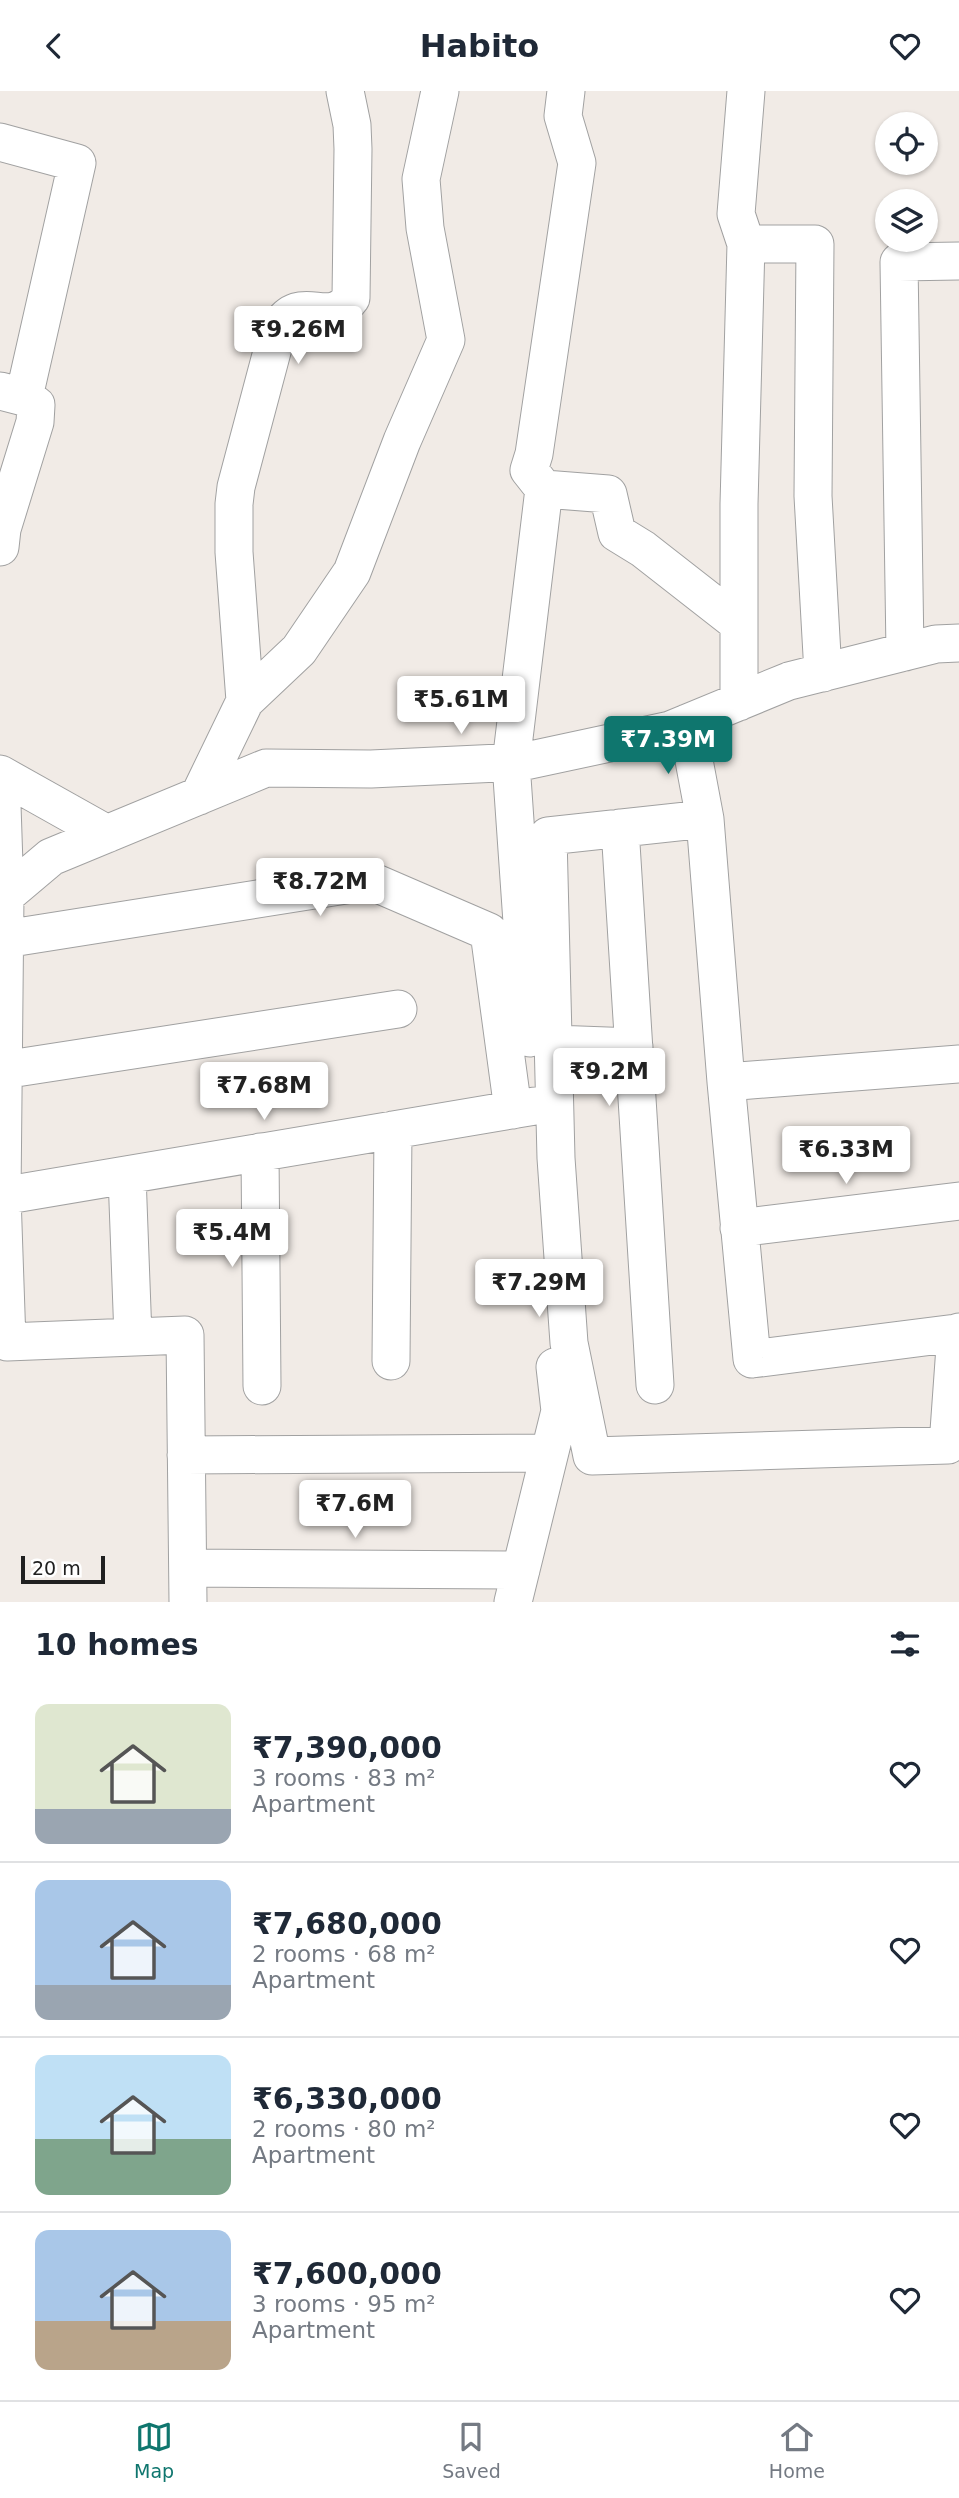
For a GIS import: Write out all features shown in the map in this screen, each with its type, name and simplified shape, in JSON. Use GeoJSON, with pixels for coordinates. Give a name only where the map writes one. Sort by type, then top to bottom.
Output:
{"type":"FeatureCollection","features":[{"type":"Feature","properties":{"kind":"street"},"geometry":{"type":"LineString","coordinates":[[245,701],[234,552],[236,487],[278,329],[286,316],[298,310],[334,312],[343,309],[351,298],[353,149],[352,125],[345,91]]}},
{"type":"Feature","properties":{"kind":"street"},"geometry":{"type":"LineString","coordinates":[[198,796],[245,701],[299,650],[352,572],[402,441],[446,340],[425,228],[421,179],[440,91]]}},
{"type":"Feature","properties":{"kind":"street"},"geometry":{"type":"LineString","coordinates":[[524,1108],[511,763],[544,489],[529,470],[534,454],[553,334],[577,163],[563,116],[566,91]]}},
{"type":"Feature","properties":{"kind":"street"},"geometry":{"type":"LineString","coordinates":[[739,702],[739,504],[746,244],[736,214],[746,91]]}},
{"type":"Feature","properties":{"kind":"street"},"geometry":{"type":"LineString","coordinates":[[0,142],[77,163],[12,394],[36,405],[35,422],[2,529],[0,547]]}},
{"type":"Feature","properties":{"kind":"street"},"geometry":{"type":"LineString","coordinates":[[746,244],[814,244],[813,496],[823,673]]}},
{"type":"Feature","properties":{"kind":"street"},"geometry":{"type":"LineString","coordinates":[[905,652],[899,262],[959,261]]}},
{"type":"Feature","properties":{"kind":"street"},"geometry":{"type":"LineString","coordinates":[[544,489],[608,494],[617,533],[643,549],[739,624]]}},
{"type":"Feature","properties":{"kind":"street"},"geometry":{"type":"LineString","coordinates":[[3,897],[51,857],[266,768],[371,769],[511,763],[670,730],[789,681],[936,644],[959,643]]}},
{"type":"Feature","properties":{"kind":"street"},"geometry":{"type":"LineString","coordinates":[[688,723],[705,819],[751,1359],[957,1333],[948,1445],[592,1456],[569,1343],[556,1158],[548,836],[705,819]]}},
{"type":"Feature","properties":{"kind":"street"},"geometry":{"type":"LineString","coordinates":[[0,775],[107,834]]}},
{"type":"Feature","properties":{"kind":"street"},"geometry":{"type":"LineString","coordinates":[[0,775],[5,940],[3,1342],[185,1335],[188,1585],[517,1586],[559,1411],[524,1108],[489,932],[371,881],[5,940]]}},
{"type":"Feature","properties":{"kind":"street"},"geometry":{"type":"LineString","coordinates":[[620,828],[655,1385]]}},
{"type":"Feature","properties":{"kind":"street"},"geometry":{"type":"LineString","coordinates":[[3,1070],[398,1009]]}},
{"type":"Feature","properties":{"kind":"street"},"geometry":{"type":"LineString","coordinates":[[553,1044],[634,1047]]}},
{"type":"Feature","properties":{"kind":"street"},"geometry":{"type":"LineString","coordinates":[[726,1082],[959,1064]]}},
{"type":"Feature","properties":{"kind":"street"},"geometry":{"type":"LineString","coordinates":[[2,1196],[524,1108]]}},
{"type":"Feature","properties":{"kind":"street"},"geometry":{"type":"LineString","coordinates":[[391,1361],[393,1130]]}},
{"type":"Feature","properties":{"kind":"street"},"geometry":{"type":"LineString","coordinates":[[260,1152],[262,1386]]}},
{"type":"Feature","properties":{"kind":"street"},"geometry":{"type":"LineString","coordinates":[[127,1175],[133,1337]]}},
{"type":"Feature","properties":{"kind":"street"},"geometry":{"type":"LineString","coordinates":[[739,1228],[959,1202]]}},
{"type":"Feature","properties":{"kind":"street"},"geometry":{"type":"LineString","coordinates":[[187,1455],[549,1453]]}}]}
